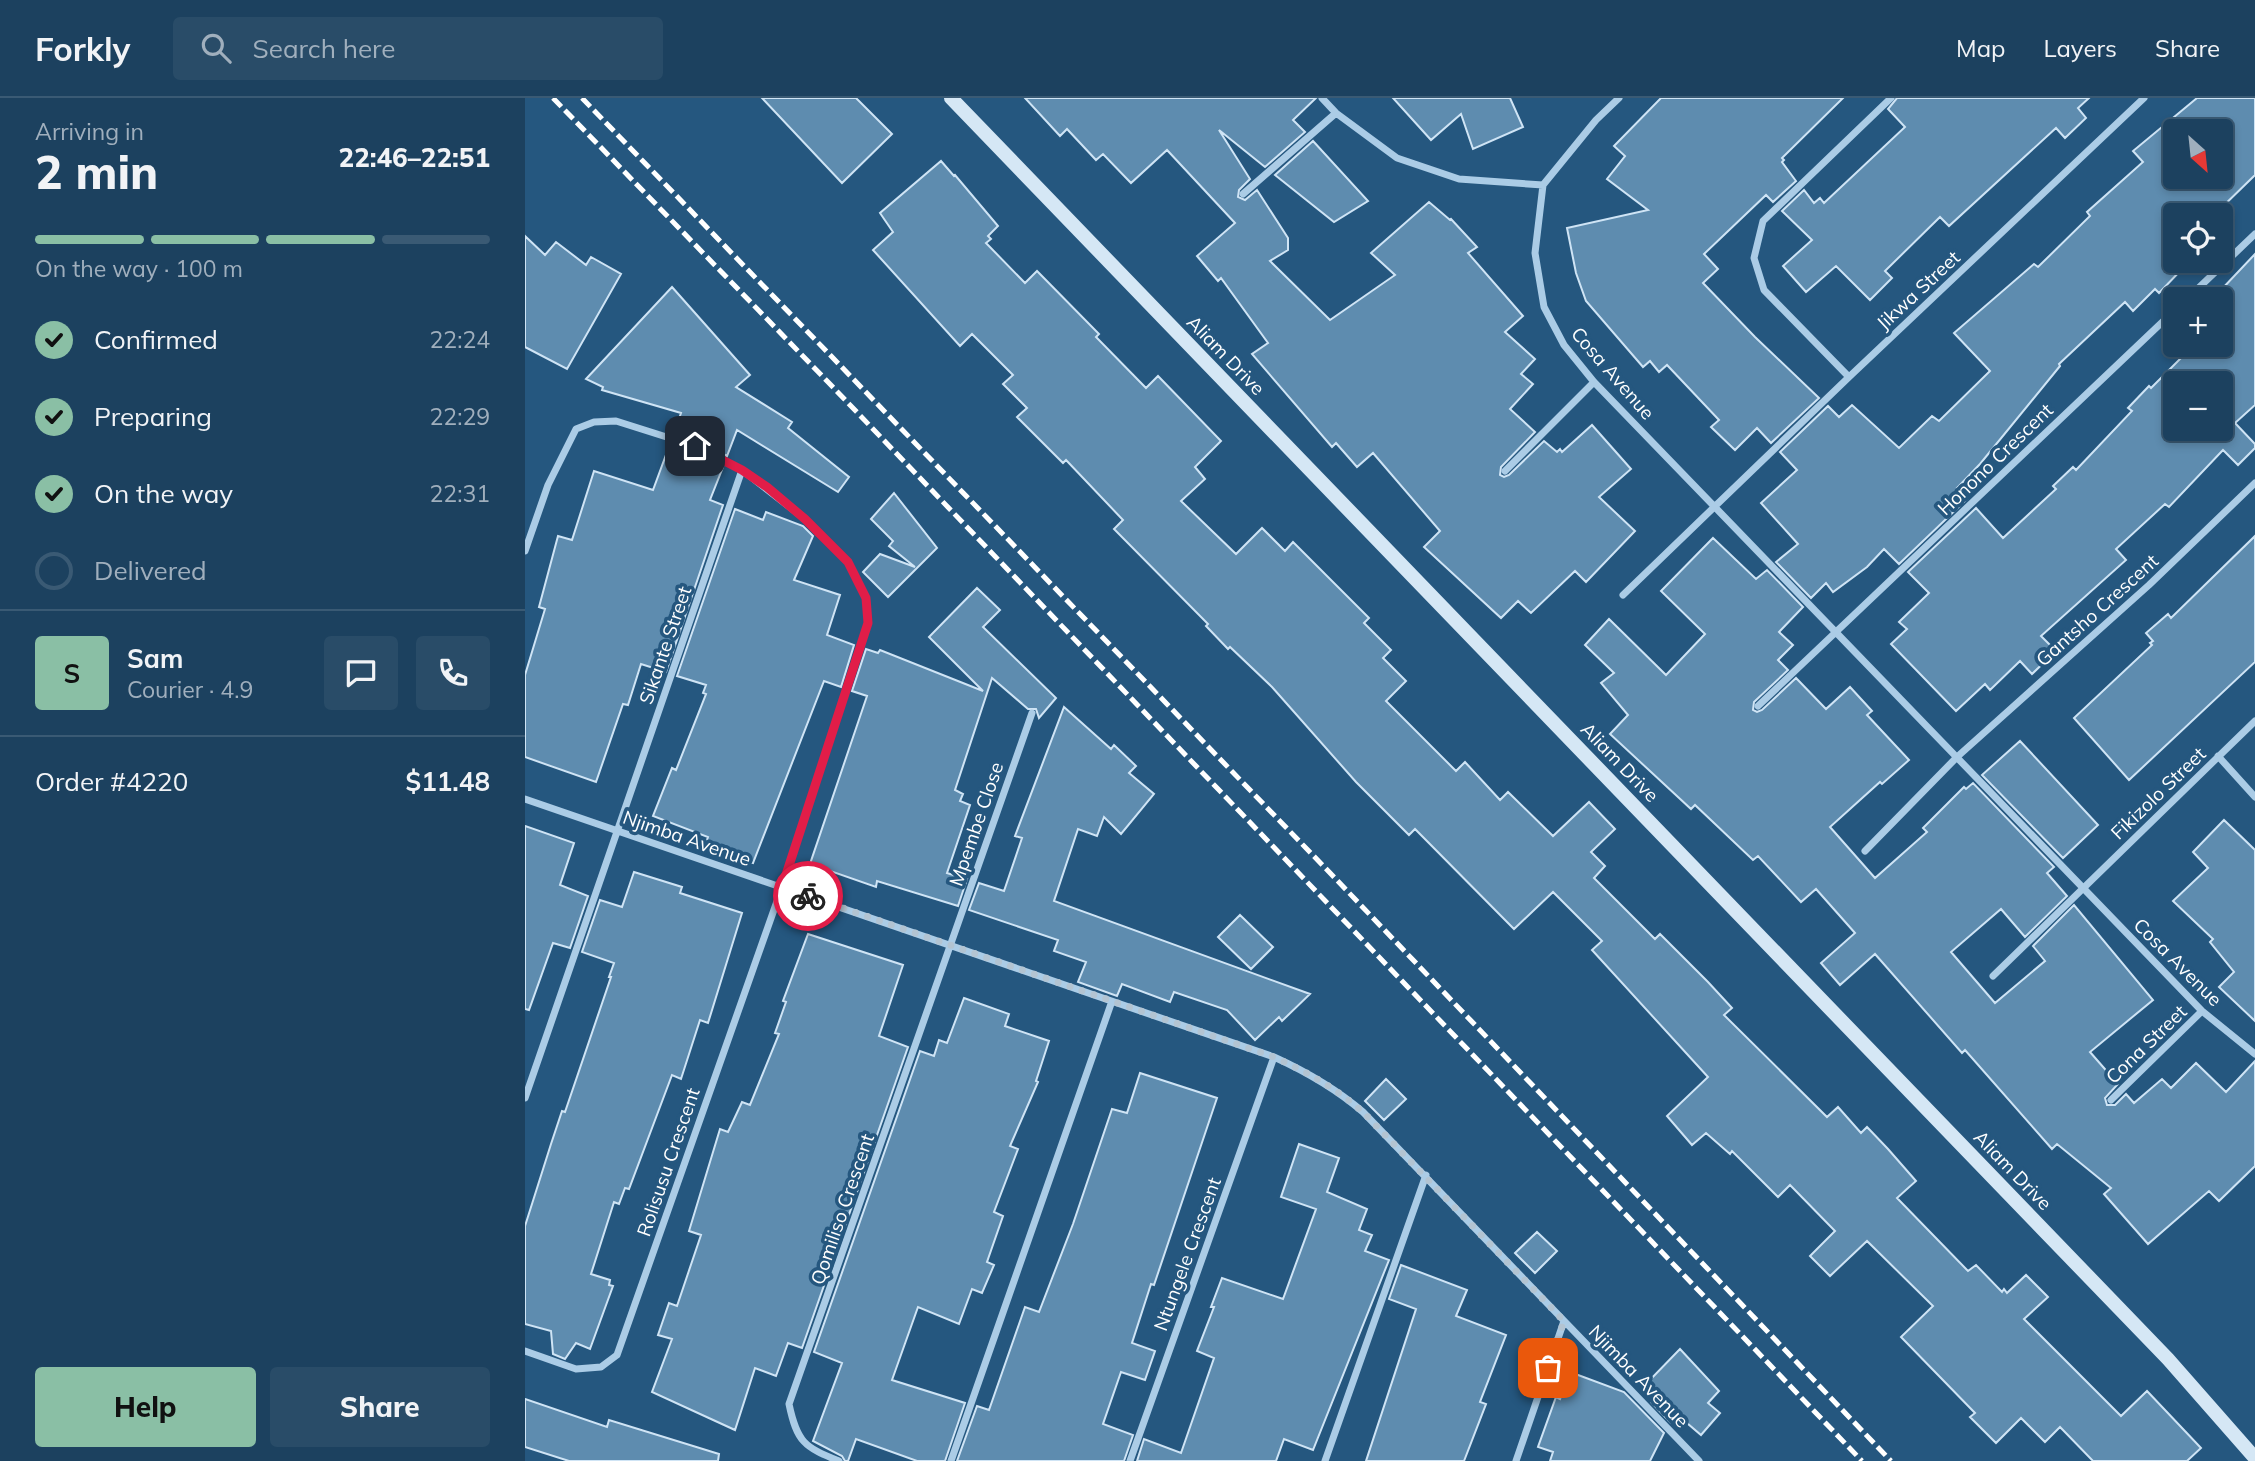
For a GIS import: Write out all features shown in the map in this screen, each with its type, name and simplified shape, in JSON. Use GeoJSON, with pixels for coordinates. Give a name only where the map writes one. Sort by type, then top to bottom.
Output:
{"type":"FeatureCollection","features":[{"type":"Feature","properties":{"kind":"street","name":"Aliam Drive"},"geometry":{"type":"LineString","coordinates":[[951,98],[2149,1338],[2255,1458]]}},
{"type":"Feature","properties":{"kind":"street"},"geometry":{"type":"LineString","coordinates":[[1322,98],[1336,113],[1397,158],[1459,179],[1543,185],[1596,120],[1619,98]]}},
{"type":"Feature","properties":{"kind":"street"},"geometry":{"type":"LineString","coordinates":[[1849,377],[1764,290],[1754,258],[1763,221],[1891,98]]}},
{"type":"Feature","properties":{"kind":"street","name":"Jikwa Street"},"geometry":{"type":"LineString","coordinates":[[1715,506],[2144,98]]}},
{"type":"Feature","properties":{"kind":"street"},"geometry":{"type":"LineString","coordinates":[[1243,194],[1336,113]]}},
{"type":"Feature","properties":{"kind":"street","name":"Cosa Avenue"},"geometry":{"type":"LineString","coordinates":[[1543,185],[1535,253],[1544,307],[1564,345],[1594,382],[2203,1011],[2255,1055]]}},
{"type":"Feature","properties":{"kind":"street"},"geometry":{"type":"LineString","coordinates":[[2200,287],[2255,234]]}},
{"type":"Feature","properties":{"kind":"street","name":"Honono Crescent"},"geometry":{"type":"LineString","coordinates":[[1837,631],[2163,321]]}},
{"type":"Feature","properties":{"kind":"street"},"geometry":{"type":"LineString","coordinates":[[1506,471],[1594,382]]}},
{"type":"Feature","properties":{"kind":"street","name":"Rolisusu Crescent"},"geometry":{"type":"LineString","coordinates":[[525,551],[548,485],[576,429],[594,422],[616,421],[695,446],[742,470],[805,519],[848,562],[866,598],[868,623],[782,887],[617,1355],[601,1367],[576,1369],[525,1350]]}},
{"type":"Feature","properties":{"kind":"street","name":"Sikante Street"},"geometry":{"type":"LineString","coordinates":[[617,831],[742,470]]}},
{"type":"Feature","properties":{"kind":"street","name":"Gantsho Crescent"},"geometry":{"type":"LineString","coordinates":[[1957,757],[2149,585],[2255,483]]}},
{"type":"Feature","properties":{"kind":"street"},"geometry":{"type":"LineString","coordinates":[[1623,595],[1715,506]]}},
{"type":"Feature","properties":{"kind":"street"},"geometry":{"type":"LineString","coordinates":[[1758,706],[1837,631]]}},
{"type":"Feature","properties":{"kind":"street","name":"Mpembe Close"},"geometry":{"type":"LineString","coordinates":[[951,946],[1032,713]]}},
{"type":"Feature","properties":{"kind":"street","name":"Fikizolo Street"},"geometry":{"type":"LineString","coordinates":[[2083,888],[2255,720]]}},
{"type":"Feature","properties":{"kind":"street"},"geometry":{"type":"LineString","coordinates":[[2218,756],[2255,797]]}},
{"type":"Feature","properties":{"kind":"street"},"geometry":{"type":"LineString","coordinates":[[1865,851],[1957,757]]}},
{"type":"Feature","properties":{"kind":"street","name":"Njimba Avenue"},"geometry":{"type":"LineString","coordinates":[[525,799],[1274,1057],[1313,1075],[1339,1091],[1363,1112],[1699,1461]]}},
{"type":"Feature","properties":{"kind":"street"},"geometry":{"type":"LineString","coordinates":[[525,1098],[617,831]]}},
{"type":"Feature","properties":{"kind":"street"},"geometry":{"type":"LineString","coordinates":[[1993,976],[2083,888]]}},
{"type":"Feature","properties":{"kind":"street","name":"Qomiliso Crescent"},"geometry":{"type":"LineString","coordinates":[[839,1461],[811,1449],[795,1430],[789,1404],[951,946]]}},
{"type":"Feature","properties":{"kind":"street"},"geometry":{"type":"LineString","coordinates":[[951,1461],[1112,1001]]}},
{"type":"Feature","properties":{"kind":"street","name":"Cona Street"},"geometry":{"type":"LineString","coordinates":[[2111,1100],[2203,1011]]}},
{"type":"Feature","properties":{"kind":"street","name":"Ntungele Crescent"},"geometry":{"type":"LineString","coordinates":[[1130,1461],[1274,1057]]}},
{"type":"Feature","properties":{"kind":"street"},"geometry":{"type":"LineString","coordinates":[[1325,1461],[1426,1175]]}},
{"type":"Feature","properties":{"kind":"street"},"geometry":{"type":"LineString","coordinates":[[1516,1461],[1564,1321]]}},
{"type":"Feature","properties":{"kind":"building"},"geometry":{"type":"Polygon","coordinates":[[[762,98],[856,98],[892,134],[842,183],[762,98]]]}},
{"type":"Feature","properties":{"kind":"building"},"geometry":{"type":"Polygon","coordinates":[[[1025,98],[1316,98],[1293,120],[1305,132],[1265,167],[1219,130],[1250,179],[1239,190],[1238,197],[1245,200],[1257,190],[1288,238],[1288,250],[1270,261],[1330,320],[1395,275],[1371,253],[1429,202],[1451,219],[1477,247],[1468,253],[1523,316],[1505,332],[1535,359],[1521,374],[1533,384],[1510,409],[1535,432],[1501,467],[1500,475],[1509,475],[1544,441],[1557,452],[1560,449],[1562,452],[1592,425],[1631,469],[1599,497],[1635,531],[1586,582],[1575,571],[1531,613],[1518,601],[1501,618],[1424,547],[1440,531],[1373,453],[1357,467],[1336,443],[1332,447],[1252,354],[1268,343],[1221,278],[1218,281],[1197,256],[1235,223],[1167,150],[1131,183],[1103,154],[1096,160],[1067,129],[1060,136],[1025,98]]]}},
{"type":"Feature","properties":{"kind":"building"},"geometry":{"type":"Polygon","coordinates":[[[1393,98],[1510,98],[1523,127],[1473,149],[1461,114],[1431,140],[1393,98]]]}},
{"type":"Feature","properties":{"kind":"building"},"geometry":{"type":"Polygon","coordinates":[[[1661,98],[1843,98],[1782,158],[1796,181],[1773,202],[1766,195],[1704,254],[1718,269],[1703,283],[1819,398],[1771,443],[1757,428],[1735,450],[1711,427],[1719,420],[1667,365],[1659,372],[1650,361],[1643,367],[1586,301],[1576,273],[1567,228],[1648,210],[1607,179],[1625,156],[1614,146],[1661,98]]]}},
{"type":"Feature","properties":{"kind":"building"},"geometry":{"type":"Polygon","coordinates":[[[1897,98],[2089,98],[2078,108],[2086,118],[2065,138],[2056,128],[1949,226],[1940,217],[1885,271],[1892,278],[1870,300],[1836,266],[1806,292],[1783,266],[1812,240],[1782,211],[1804,190],[1814,203],[1820,198],[1824,203],[1905,127],[1888,109],[1897,98]]]}},
{"type":"Feature","properties":{"kind":"building"},"geometry":{"type":"Polygon","coordinates":[[[2197,98],[2255,98],[2255,175],[2226,203],[2163,203],[2163,273],[2178,273],[2159,293],[2155,289],[2133,311],[2125,302],[2059,364],[1980,464],[1957,488],[1967,499],[1899,564],[1884,549],[1867,567],[1833,592],[1826,583],[1811,598],[1776,562],[1798,544],[1761,503],[1797,470],[1780,452],[1828,406],[1839,417],[1852,405],[1899,448],[1932,416],[1939,421],[1990,371],[1954,333],[2034,264],[2038,267],[2090,216],[2087,212],[2143,162],[2133,151],[2163,126],[2163,189],[2233,189],[2233,119],[2172,119],[2197,98]]]}},
{"type":"Feature","properties":{"kind":"building"},"geometry":{"type":"Polygon","coordinates":[[[1313,141],[1368,201],[1334,222],[1275,175],[1313,141]]]}},
{"type":"Feature","properties":{"kind":"building"},"geometry":{"type":"Polygon","coordinates":[[[941,161],[998,226],[988,236],[991,239],[986,243],[1025,283],[1037,271],[1099,334],[1096,337],[1146,388],[1158,376],[1221,441],[1195,467],[1205,479],[1181,501],[1236,554],[1262,528],[1285,551],[1293,542],[1369,618],[1364,623],[1391,650],[1383,658],[1406,681],[1386,701],[1456,771],[1465,762],[1500,800],[1508,792],[1553,836],[1589,802],[1615,829],[1591,852],[1605,866],[1594,878],[1655,939],[1660,934],[1708,982],[1732,1008],[1724,1015],[1827,1117],[1838,1107],[1861,1133],[1867,1127],[1888,1149],[1916,1181],[1897,1198],[1968,1271],[1976,1265],[2002,1292],[2004,1289],[2007,1293],[2026,1275],[2048,1297],[2024,1319],[2121,1416],[2147,1391],[2201,1448],[2187,1461],[2093,1461],[2060,1427],[2045,1442],[2021,1418],[1996,1443],[1970,1417],[1975,1413],[1901,1337],[1933,1306],[1867,1241],[1830,1276],[1810,1256],[1835,1231],[1790,1185],[1778,1197],[1732,1151],[1730,1154],[1706,1133],[1692,1145],[1667,1116],[1708,1077],[1592,950],[1602,941],[1553,892],[1514,929],[1415,829],[1409,835],[1356,782],[1272,687],[1230,647],[1228,649],[1206,626],[1208,624],[1114,529],[1123,520],[1066,460],[1063,463],[1017,417],[1027,408],[1003,384],[1013,375],[972,334],[960,346],[873,250],[893,232],[880,213],[941,161]]]}},
{"type":"Feature","properties":{"kind":"building"},"geometry":{"type":"Polygon","coordinates":[[[525,236],[545,255],[556,242],[586,265],[591,257],[621,274],[567,369],[525,347],[525,236]]]}},
{"type":"Feature","properties":{"kind":"building"},"geometry":{"type":"Polygon","coordinates":[[[2255,254],[2255,405],[2235,423],[2255,444],[2255,448],[2238,465],[2223,450],[2169,507],[2165,504],[2116,549],[2126,560],[2041,636],[2056,651],[2032,674],[2020,661],[1990,690],[1985,684],[1956,711],[1891,644],[1907,629],[1899,622],[1929,593],[1908,572],[1976,508],[2003,538],[2056,489],[2053,486],[2073,467],[2076,470],[2132,411],[2128,408],[2163,376],[2163,441],[2233,441],[2233,371],[2168,371],[2182,357],[2233,357],[2233,287],[2224,287],[2255,254]]]}},
{"type":"Feature","properties":{"kind":"building"},"geometry":{"type":"Polygon","coordinates":[[[672,287],[750,375],[736,387],[792,422],[788,428],[849,477],[838,492],[737,430],[727,456],[697,440],[674,433],[681,413],[602,390],[603,387],[586,379],[672,287]]]}},
{"type":"Feature","properties":{"kind":"building"},"geometry":{"type":"Polygon","coordinates":[[[670,444],[723,467],[710,500],[723,505],[666,672],[641,664],[628,705],[623,704],[596,782],[525,757],[525,675],[545,609],[539,607],[558,536],[572,540],[594,471],[653,490],[670,444]]]}},
{"type":"Feature","properties":{"kind":"building"},"geometry":{"type":"Polygon","coordinates":[[[894,493],[937,548],[888,597],[863,572],[880,554],[915,567],[889,546],[893,541],[871,519],[894,493]]]}},
{"type":"Feature","properties":{"kind":"building"},"geometry":{"type":"Polygon","coordinates":[[[735,509],[763,520],[766,512],[803,526],[813,536],[794,580],[840,595],[827,635],[854,645],[841,687],[824,681],[753,863],[704,848],[708,837],[653,816],[672,768],[676,770],[706,694],[703,693],[706,685],[677,676],[735,509]]]}},
{"type":"Feature","properties":{"kind":"building"},"geometry":{"type":"Polygon","coordinates":[[[2255,536],[2255,662],[2129,780],[2074,718],[2152,645],[2150,643],[2153,641],[2146,633],[2168,614],[2171,618],[2255,536]]]}},
{"type":"Feature","properties":{"kind":"building"},"geometry":{"type":"Polygon","coordinates":[[[1713,538],[1756,579],[1767,570],[1803,607],[1779,632],[1793,645],[1778,660],[1788,670],[1754,702],[1753,710],[1762,710],[1796,678],[1826,709],[1850,687],[1872,711],[1867,715],[1909,760],[1830,827],[1875,878],[1927,832],[1923,828],[1964,787],[1966,789],[1973,783],[2054,867],[2047,873],[2067,896],[2025,937],[2001,909],[1951,952],[1995,1003],[2045,961],[2033,946],[2074,905],[2153,1000],[2090,1052],[2118,1084],[2105,1098],[2107,1105],[2115,1105],[2126,1094],[2134,1103],[2162,1079],[2171,1088],[2196,1063],[2226,1092],[2255,1061],[2255,1166],[2219,1201],[2209,1191],[2148,1244],[2104,1194],[2111,1188],[2057,1144],[2052,1149],[1965,1050],[1962,1053],[1875,954],[1840,985],[1821,963],[1855,933],[1816,889],[1801,902],[1758,856],[1753,860],[1695,805],[1691,809],[1610,734],[1628,715],[1601,683],[1614,673],[1585,645],[1609,619],[1666,675],[1705,634],[1661,591],[1713,538]]]}},
{"type":"Feature","properties":{"kind":"building"},"geometry":{"type":"Polygon","coordinates":[[[977,588],[1000,610],[983,627],[1056,698],[1039,718],[1036,709],[1028,709],[992,678],[955,790],[963,794],[960,801],[970,805],[947,873],[967,879],[958,906],[877,881],[876,887],[810,864],[867,696],[852,691],[866,649],[878,653],[880,650],[983,691],[929,637],[977,588]]]}},
{"type":"Feature","properties":{"kind":"building"},"geometry":{"type":"Polygon","coordinates":[[[1064,707],[1111,749],[1114,745],[1136,766],[1129,773],[1154,794],[1121,834],[1104,817],[1097,836],[1078,829],[1054,901],[1310,994],[1282,1021],[1279,1017],[1255,1040],[1227,1010],[1174,992],[1170,1002],[1122,984],[1117,996],[1078,982],[1086,962],[1054,951],[1058,940],[969,910],[979,883],[1004,891],[1022,838],[1015,836],[1064,707]]]}},
{"type":"Feature","properties":{"kind":"building"},"geometry":{"type":"Polygon","coordinates":[[[2020,741],[2098,825],[2063,858],[1982,775],[2020,741]]]}},
{"type":"Feature","properties":{"kind":"building"},"geometry":{"type":"Polygon","coordinates":[[[2224,820],[2255,850],[2255,1021],[2219,987],[2234,972],[2210,942],[2213,939],[2173,901],[2208,868],[2193,852],[2224,820]]]}},
{"type":"Feature","properties":{"kind":"building"},"geometry":{"type":"Polygon","coordinates":[[[525,826],[574,843],[560,885],[588,896],[570,948],[553,943],[529,1010],[525,1009],[525,826]]]}},
{"type":"Feature","properties":{"kind":"building"},"geometry":{"type":"Polygon","coordinates":[[[634,872],[682,887],[680,893],[742,913],[708,1023],[700,1020],[681,1079],[672,1075],[629,1189],[625,1188],[619,1204],[614,1202],[591,1274],[610,1280],[609,1285],[613,1286],[590,1349],[576,1343],[565,1359],[553,1354],[551,1331],[525,1324],[525,1226],[614,963],[582,952],[600,900],[622,907],[634,872]]]}},
{"type":"Feature","properties":{"kind":"building"},"geometry":{"type":"Polygon","coordinates":[[[1240,915],[1273,947],[1251,969],[1218,937],[1240,915]]]}},
{"type":"Feature","properties":{"kind":"building"},"geometry":{"type":"Polygon","coordinates":[[[808,934],[903,965],[879,1036],[908,1047],[802,1348],[788,1343],[776,1376],[755,1368],[735,1430],[652,1392],[672,1339],[658,1335],[669,1303],[677,1306],[701,1235],[689,1231],[720,1129],[728,1132],[742,1102],[750,1105],[779,1034],[775,1033],[786,1002],[783,1001],[808,934]]]}},
{"type":"Feature","properties":{"kind":"building"},"geometry":{"type":"Polygon","coordinates":[[[964,998],[1009,1014],[1005,1026],[1049,1041],[1036,1081],[1038,1082],[1010,1146],[1018,1149],[994,1212],[1003,1216],[987,1262],[994,1265],[982,1293],[972,1289],[959,1324],[918,1307],[892,1380],[965,1403],[945,1461],[917,1461],[856,1439],[848,1461],[845,1461],[842,1456],[813,1441],[842,1363],[814,1352],[920,1051],[934,1056],[939,1040],[947,1043],[964,998]]]}},
{"type":"Feature","properties":{"kind":"building"},"geometry":{"type":"Polygon","coordinates":[[[1140,1073],[1217,1098],[1132,1343],[1155,1351],[1145,1380],[1121,1372],[1103,1424],[1133,1435],[1124,1461],[957,1461],[977,1406],[989,1410],[1025,1307],[1039,1312],[1073,1224],[1112,1109],[1127,1113],[1140,1073]]]}},
{"type":"Feature","properties":{"kind":"building"},"geometry":{"type":"Polygon","coordinates":[[[1386,1079],[1406,1099],[1384,1120],[1365,1101],[1386,1079]]]}},
{"type":"Feature","properties":{"kind":"building"},"geometry":{"type":"Polygon","coordinates":[[[1299,1144],[1339,1158],[1327,1192],[1367,1209],[1359,1230],[1372,1235],[1365,1251],[1389,1260],[1313,1450],[1284,1439],[1276,1461],[1137,1461],[1144,1439],[1181,1453],[1214,1358],[1197,1351],[1222,1278],[1283,1299],[1316,1209],[1281,1197],[1299,1144]]]}},
{"type":"Feature","properties":{"kind":"building"},"geometry":{"type":"Polygon","coordinates":[[[1537,1232],[1557,1251],[1535,1273],[1515,1253],[1537,1232]]]}},
{"type":"Feature","properties":{"kind":"building"},"geometry":{"type":"Polygon","coordinates":[[[1401,1265],[1467,1290],[1456,1316],[1506,1335],[1480,1402],[1486,1404],[1464,1461],[1366,1461],[1416,1309],[1389,1299],[1401,1265]]]}},
{"type":"Feature","properties":{"kind":"building"},"geometry":{"type":"Polygon","coordinates":[[[1680,1349],[1719,1391],[1708,1403],[1720,1413],[1701,1435],[1674,1412],[1670,1422],[1651,1402],[1671,1409],[1646,1384],[1680,1349]]]}},
{"type":"Feature","properties":{"kind":"building"},"geometry":{"type":"Polygon","coordinates":[[[1570,1372],[1624,1392],[1664,1433],[1650,1461],[1550,1461],[1553,1452],[1538,1447],[1556,1397],[1560,1399],[1570,1372]]]}},
{"type":"Feature","properties":{"kind":"building"},"geometry":{"type":"Polygon","coordinates":[[[525,1399],[607,1427],[609,1420],[719,1454],[718,1461],[569,1461],[525,1447],[525,1399]]]}},
{"type":"Feature","properties":{"kind":"railway"},"geometry":{"type":"LineString","coordinates":[[553,98],[1862,1461]]}},
{"type":"Feature","properties":{"kind":"railway"},"geometry":{"type":"LineString","coordinates":[[582,98],[1332,875],[1891,1461]]}},
{"type":"Feature","properties":{"kind":"way so far"},"geometry":{"type":"LineString","coordinates":[[808,896],[1274,1057],[1313,1075],[1339,1091],[1426,1175],[1564,1321],[1548,1368]]}},
{"type":"Feature","properties":{"kind":"route"},"geometry":{"type":"LineString","coordinates":[[695,446],[742,470],[805,519],[848,562],[866,598],[868,623],[782,887],[808,896]]}}]}
